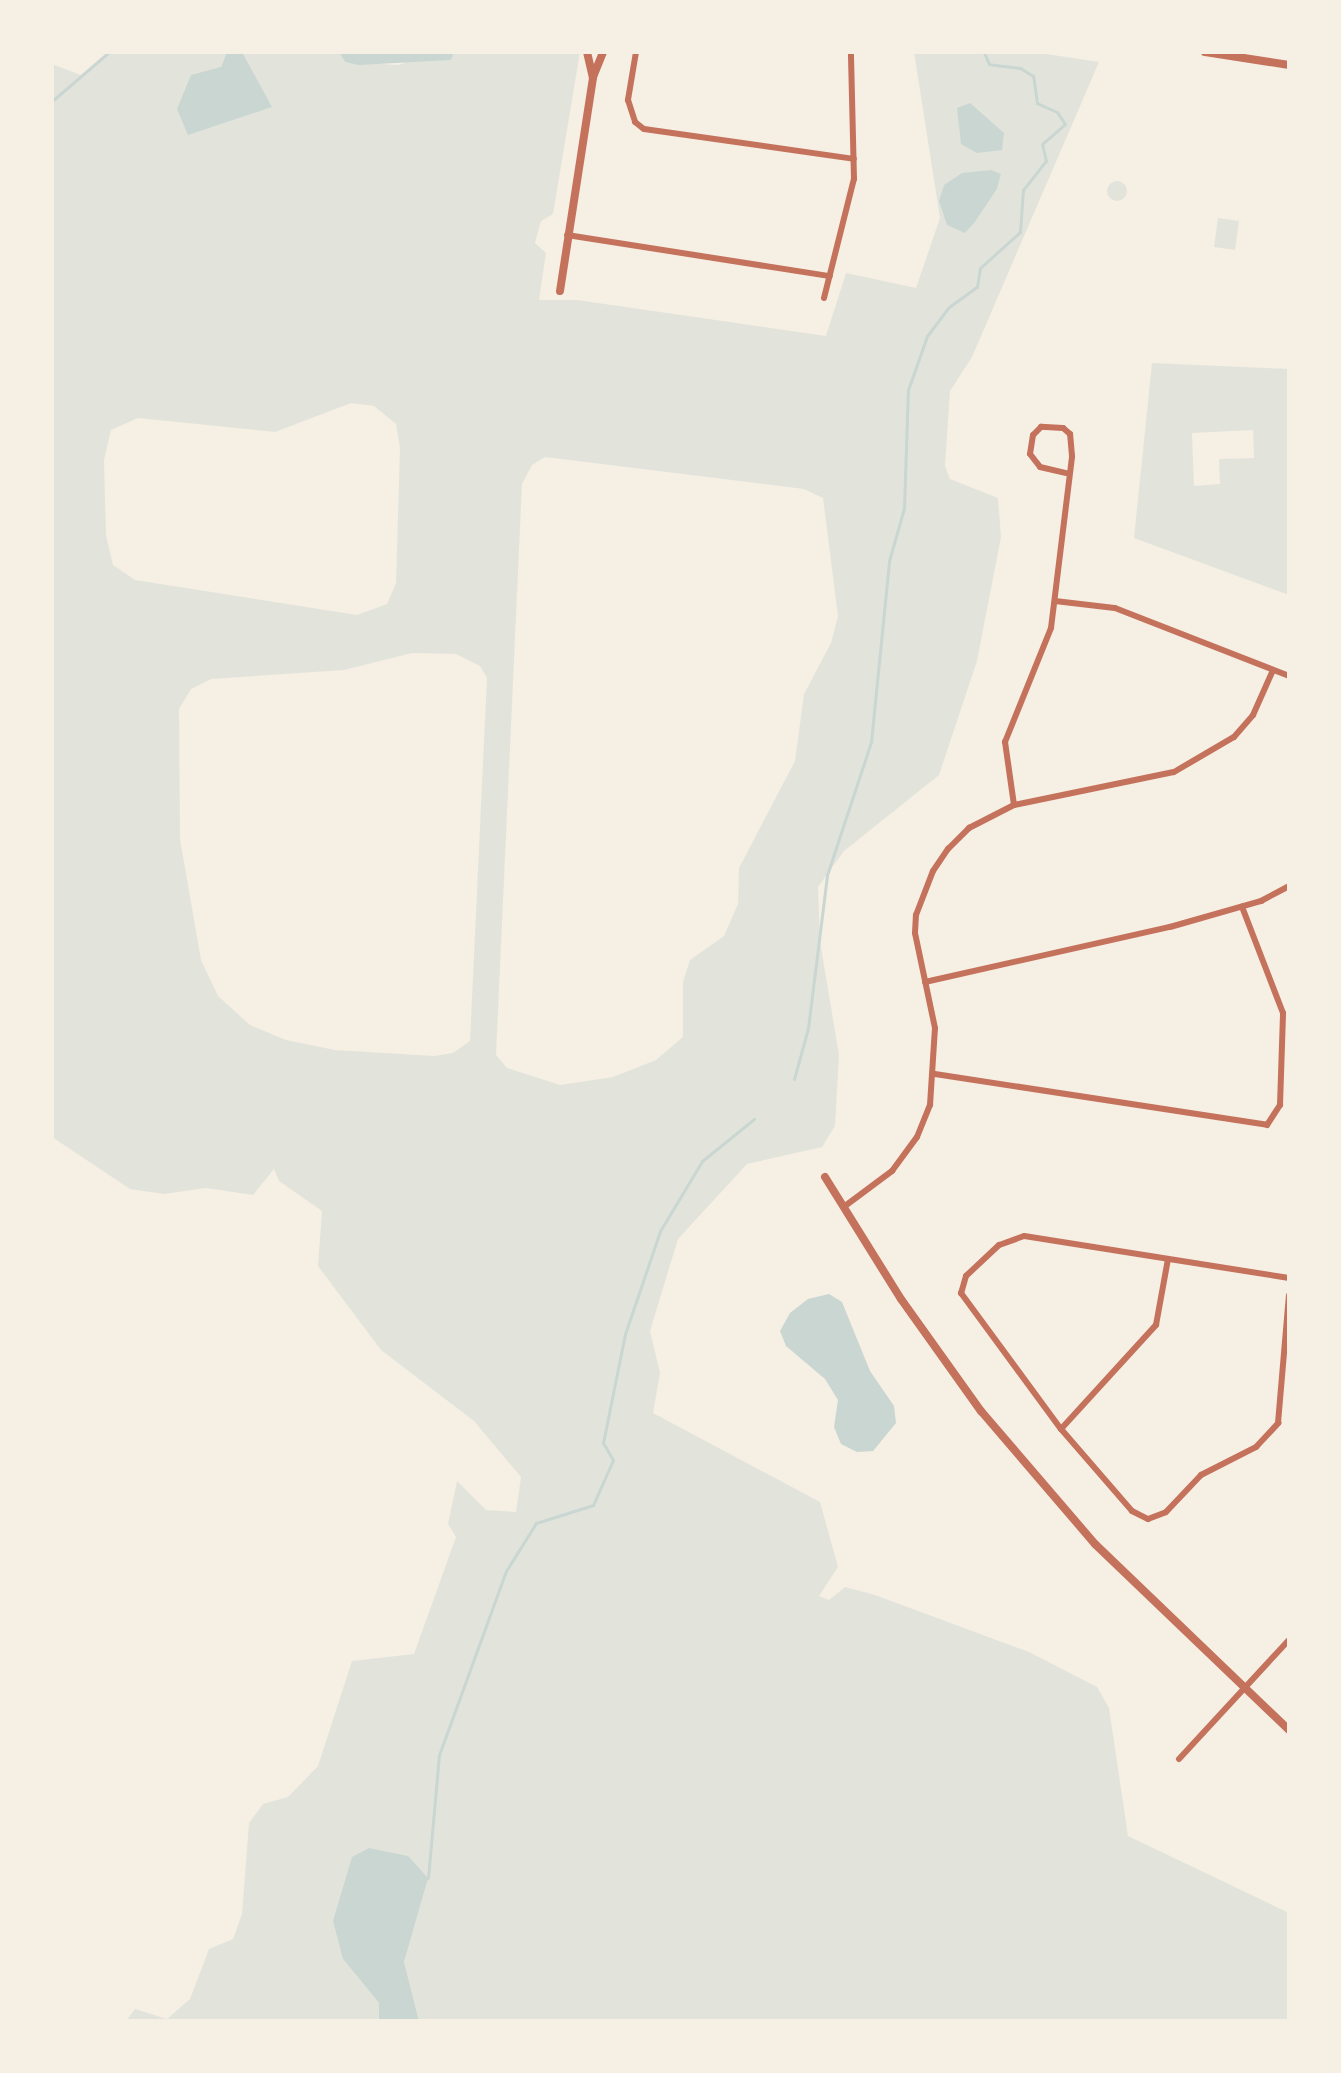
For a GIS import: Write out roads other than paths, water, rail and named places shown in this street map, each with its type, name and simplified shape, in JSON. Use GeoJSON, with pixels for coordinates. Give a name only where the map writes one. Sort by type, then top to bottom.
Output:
{"type":"FeatureCollection","features":[{"type":"Feature","properties":{"kind":"street"},"geometry":{"type":"LineString","coordinates":[[587,52],[585,62],[593,77]]}},
{"type":"Feature","properties":{"kind":"street"},"geometry":{"type":"LineString","coordinates":[[560,291],[593,77],[603,52]]}},
{"type":"Feature","properties":{"kind":"street"},"geometry":{"type":"LineString","coordinates":[[636,52],[628,100],[635,122],[644,129],[854,159]]}},
{"type":"Feature","properties":{"kind":"street"},"geometry":{"type":"LineString","coordinates":[[824,298],[854,179],[851,52]]}},
{"type":"Feature","properties":{"kind":"street"},"geometry":{"type":"LineString","coordinates":[[1205,52],[1289,65]]}},
{"type":"Feature","properties":{"kind":"street"},"geometry":{"type":"LineString","coordinates":[[567,235],[830,276]]}},
{"type":"Feature","properties":{"kind":"street"},"geometry":{"type":"LineString","coordinates":[[1014,805],[1005,742],[1011,719],[1047,643],[1055,601],[1066,473],[1072,456],[1070,434],[1063,428],[1041,427],[1033,435],[1030,454],[1040,467],[1066,473]]}},
{"type":"Feature","properties":{"kind":"street"},"geometry":{"type":"LineString","coordinates":[[1055,601],[1115,608],[1289,676]]}},
{"type":"Feature","properties":{"kind":"street"},"geometry":{"type":"LineString","coordinates":[[845,1206],[892,1171],[917,1137],[935,1074],[935,1028],[916,915],[933,871],[969,828],[1014,805],[1174,772],[1234,737],[1253,715],[1273,670]]}},
{"type":"Feature","properties":{"kind":"street"},"geometry":{"type":"LineString","coordinates":[[925,982],[1242,907],[1289,886]]}},
{"type":"Feature","properties":{"kind":"street"},"geometry":{"type":"LineString","coordinates":[[935,1074],[1267,1125],[1280,1105],[1283,1013],[1242,907]]}},
{"type":"Feature","properties":{"kind":"street"},"geometry":{"type":"LineString","coordinates":[[825,1177],[901,1299],[981,1411],[1095,1544],[1289,1730]]}},
{"type":"Feature","properties":{"kind":"street"},"geometry":{"type":"LineString","coordinates":[[1289,1278],[1024,1236],[999,1245],[962,1286],[968,1309],[1061,1429],[1132,1511],[1158,1518],[1201,1475],[1256,1447],[1278,1423],[1289,1295]]}},
{"type":"Feature","properties":{"kind":"street"},"geometry":{"type":"LineString","coordinates":[[1061,1429],[1156,1325],[1168,1259]]}},
{"type":"Feature","properties":{"kind":"street"},"geometry":{"type":"LineString","coordinates":[[1179,1759],[1289,1640]]}},
{"type":"Feature","properties":{"kind":"waterway"},"geometry":{"type":"LineString","coordinates":[[52,101],[109,52]]}},
{"type":"Feature","properties":{"kind":"waterway"},"geometry":{"type":"LineString","coordinates":[[794,1079],[808,1028],[827,875],[871,742],[889,561],[904,508],[908,390],[927,336],[949,307],[977,287],[980,268],[1020,232],[1023,190],[1046,161],[1042,144],[1065,124],[1057,112],[1037,103],[1033,76],[1020,68],[989,64],[984,52]]}},
{"type":"Feature","properties":{"kind":"waterway"},"geometry":{"type":"LineString","coordinates":[[428,1878],[439,1755],[506,1571],[536,1523],[593,1505],[613,1460],[603,1443],[625,1334],[660,1231],[702,1161],[754,1119]]}}]}
